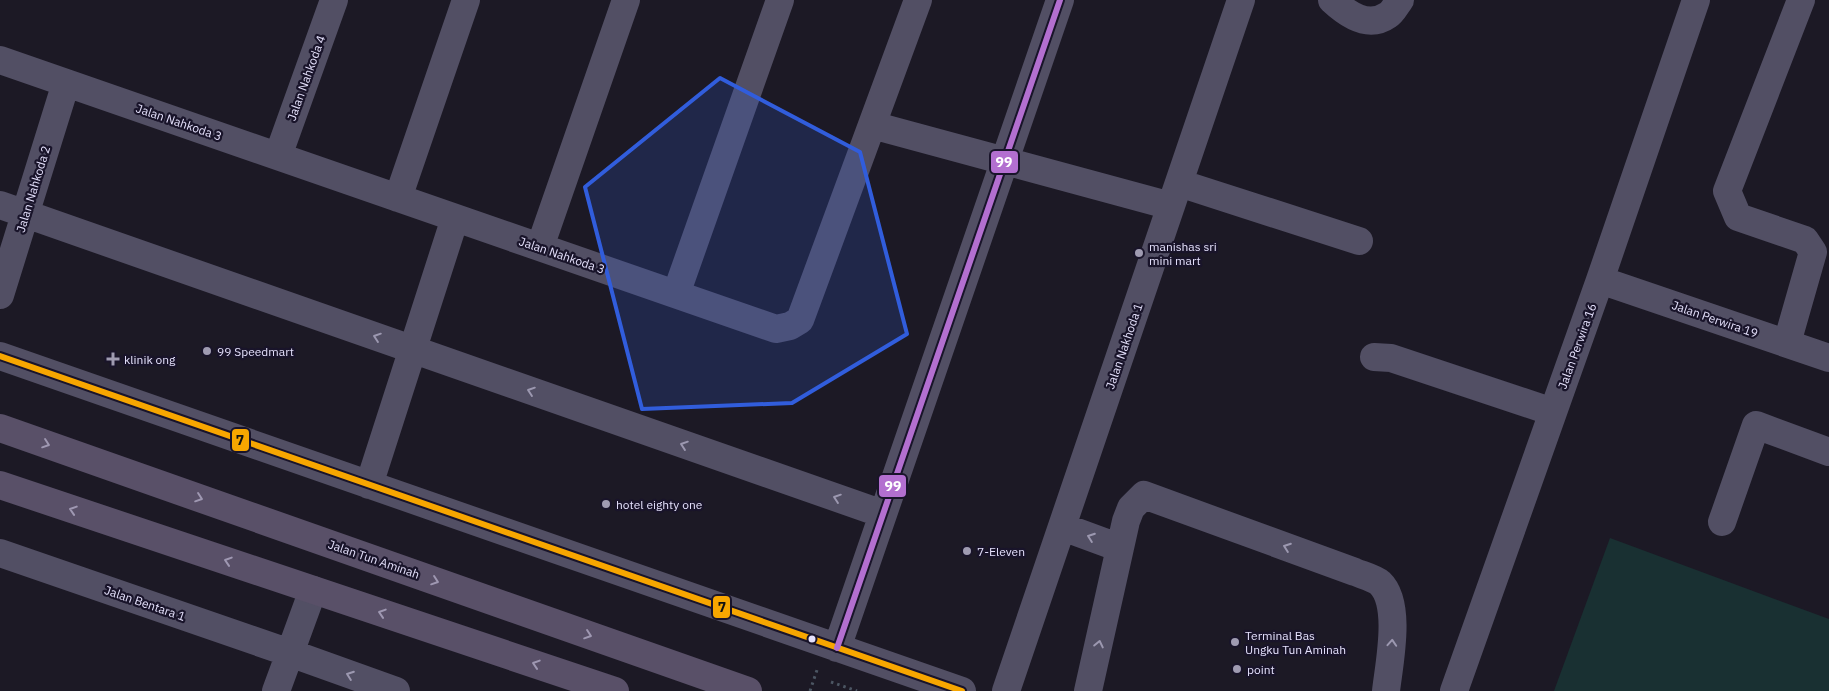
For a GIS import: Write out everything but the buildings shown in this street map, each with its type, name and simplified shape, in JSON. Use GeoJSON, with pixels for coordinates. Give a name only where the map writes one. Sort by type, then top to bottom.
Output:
{"type":"FeatureCollection","features":[{"type":"Feature","properties":{"kind":"main road","name":"Jalan Tun Aminah"},"geometry":{"type":"LineString","coordinates":[[0,428],[748,691]]}},
{"type":"Feature","properties":{"kind":"main road"},"geometry":{"type":"LineString","coordinates":[[0,485],[615,691]]}},
{"type":"Feature","properties":{"kind":"street"},"geometry":{"type":"LineString","coordinates":[[398,198],[466,0]]}},
{"type":"Feature","properties":{"kind":"street"},"geometry":{"type":"LineString","coordinates":[[540,247],[626,0]]}},
{"type":"Feature","properties":{"kind":"street"},"geometry":{"type":"LineString","coordinates":[[676,294],[780,0]]}},
{"type":"Feature","properties":{"kind":"street","name":"Jalan Nahkoda 3"},"geometry":{"type":"LineString","coordinates":[[0,60],[776,329],[790,326],[800,320],[918,0]]}},
{"type":"Feature","properties":{"kind":"street"},"geometry":{"type":"LineString","coordinates":[[838,648],[1060,0]]}},
{"type":"Feature","properties":{"kind":"street","name":"Jalan Nakhoda 1"},"geometry":{"type":"LineString","coordinates":[[1006,691],[1240,0]]}},
{"type":"Feature","properties":{"kind":"street"},"geometry":{"type":"LineString","coordinates":[[1332,0],[1355,18],[1376,21],[1389,15],[1400,0]]}},
{"type":"Feature","properties":{"kind":"street","name":"Jalan Perwira 16"},"geometry":{"type":"LineString","coordinates":[[1454,691],[1600,280],[1696,0]]}},
{"type":"Feature","properties":{"kind":"street"},"geometry":{"type":"LineString","coordinates":[[1787,343],[1813,252],[1805,240],[1738,217],[1727,191],[1801,0]]}},
{"type":"Feature","properties":{"kind":"street","name":"Jalan Nahkoda 4"},"geometry":{"type":"LineString","coordinates":[[278,156],[331,1]]}},
{"type":"Feature","properties":{"kind":"street","name":"Jalan Nahkoda 2"},"geometry":{"type":"LineString","coordinates":[[0,295],[66,83]]}},
{"type":"Feature","properties":{"kind":"street"},"geometry":{"type":"LineString","coordinates":[[872,126],[1005,161],[1175,194],[1359,241]]}},
{"type":"Feature","properties":{"kind":"street"},"geometry":{"type":"LineString","coordinates":[[0,205],[884,514]]}},
{"type":"Feature","properties":{"kind":"street"},"geometry":{"type":"LineString","coordinates":[[369,484],[455,218]]}},
{"type":"Feature","properties":{"kind":"street","name":"Jalan Perwira 19"},"geometry":{"type":"LineString","coordinates":[[1600,280],[1829,358]]}},
{"type":"Feature","properties":{"kind":"street"},"geometry":{"type":"LineString","coordinates":[[0,356],[962,691]]}},
{"type":"Feature","properties":{"kind":"street"},"geometry":{"type":"LineString","coordinates":[[1374,357],[1391,358],[1553,412]]}},
{"type":"Feature","properties":{"kind":"street"},"geometry":{"type":"LineString","coordinates":[[1722,522],[1756,425],[1829,452]]}},
{"type":"Feature","properties":{"kind":"street"},"geometry":{"type":"LineString","coordinates":[[1088,691],[1126,521],[1131,508],[1144,495],[1355,572],[1380,583],[1390,602],[1393,641],[1386,691]]}},
{"type":"Feature","properties":{"kind":"street"},"geometry":{"type":"LineString","coordinates":[[1062,527],[1120,548]]}},
{"type":"Feature","properties":{"kind":"street","name":"Jalan Bentara 1"},"geometry":{"type":"LineString","coordinates":[[0,553],[396,691]]}},
{"type":"Feature","properties":{"kind":"street"},"geometry":{"type":"LineString","coordinates":[[276,691],[313,590]]}},
{"type":"Feature","properties":{"kind":"path"},"geometry":{"type":"LineString","coordinates":[[810,691],[818,666]]}},
{"type":"Feature","properties":{"kind":"path"},"geometry":{"type":"LineString","coordinates":[[831,682],[857,691]]}},
{"type":"Feature","properties":{"kind":"highlighted area"},"geometry":{"type":"Polygon","coordinates":[[[720,78],[860,152],[907,334],[792,403],[642,409],[585,187],[720,78]]]}},
{"type":"Feature","properties":{"kind":"green space"},"geometry":{"type":"Polygon","coordinates":[[[1610,538],[1829,619],[1829,691],[1554,691],[1610,538]]]}},
{"type":"Feature","properties":{"kind":"transit line","name":"99"},"geometry":{"type":"LineString","coordinates":[[837,648],[1060,0]]}},
{"type":"Feature","properties":{"kind":"transit line","name":"7"},"geometry":{"type":"LineString","coordinates":[[0,356],[962,691]]}},
{"type":"Feature","properties":{"kind":"place","name":"manishas sri mini mart"},"geometry":{"type":"Point","coordinates":[1139,253]}},
{"type":"Feature","properties":{"kind":"place","name":"99 Speedmart"},"geometry":{"type":"Point","coordinates":[207,351]}},
{"type":"Feature","properties":{"kind":"place","name":"klinik ong"},"geometry":{"type":"Point","coordinates":[113,359]}},
{"type":"Feature","properties":{"kind":"place","name":"hotel eighty one"},"geometry":{"type":"Point","coordinates":[606,504]}},
{"type":"Feature","properties":{"kind":"place","name":"7-Eleven"},"geometry":{"type":"Point","coordinates":[967,551]}},
{"type":"Feature","properties":{"kind":"place","name":"Terminal Bas Ungku Tun Aminah"},"geometry":{"type":"Point","coordinates":[1235,642]}},
{"type":"Feature","properties":{"kind":"place","name":"point"},"geometry":{"type":"Point","coordinates":[1237,669]}}]}
